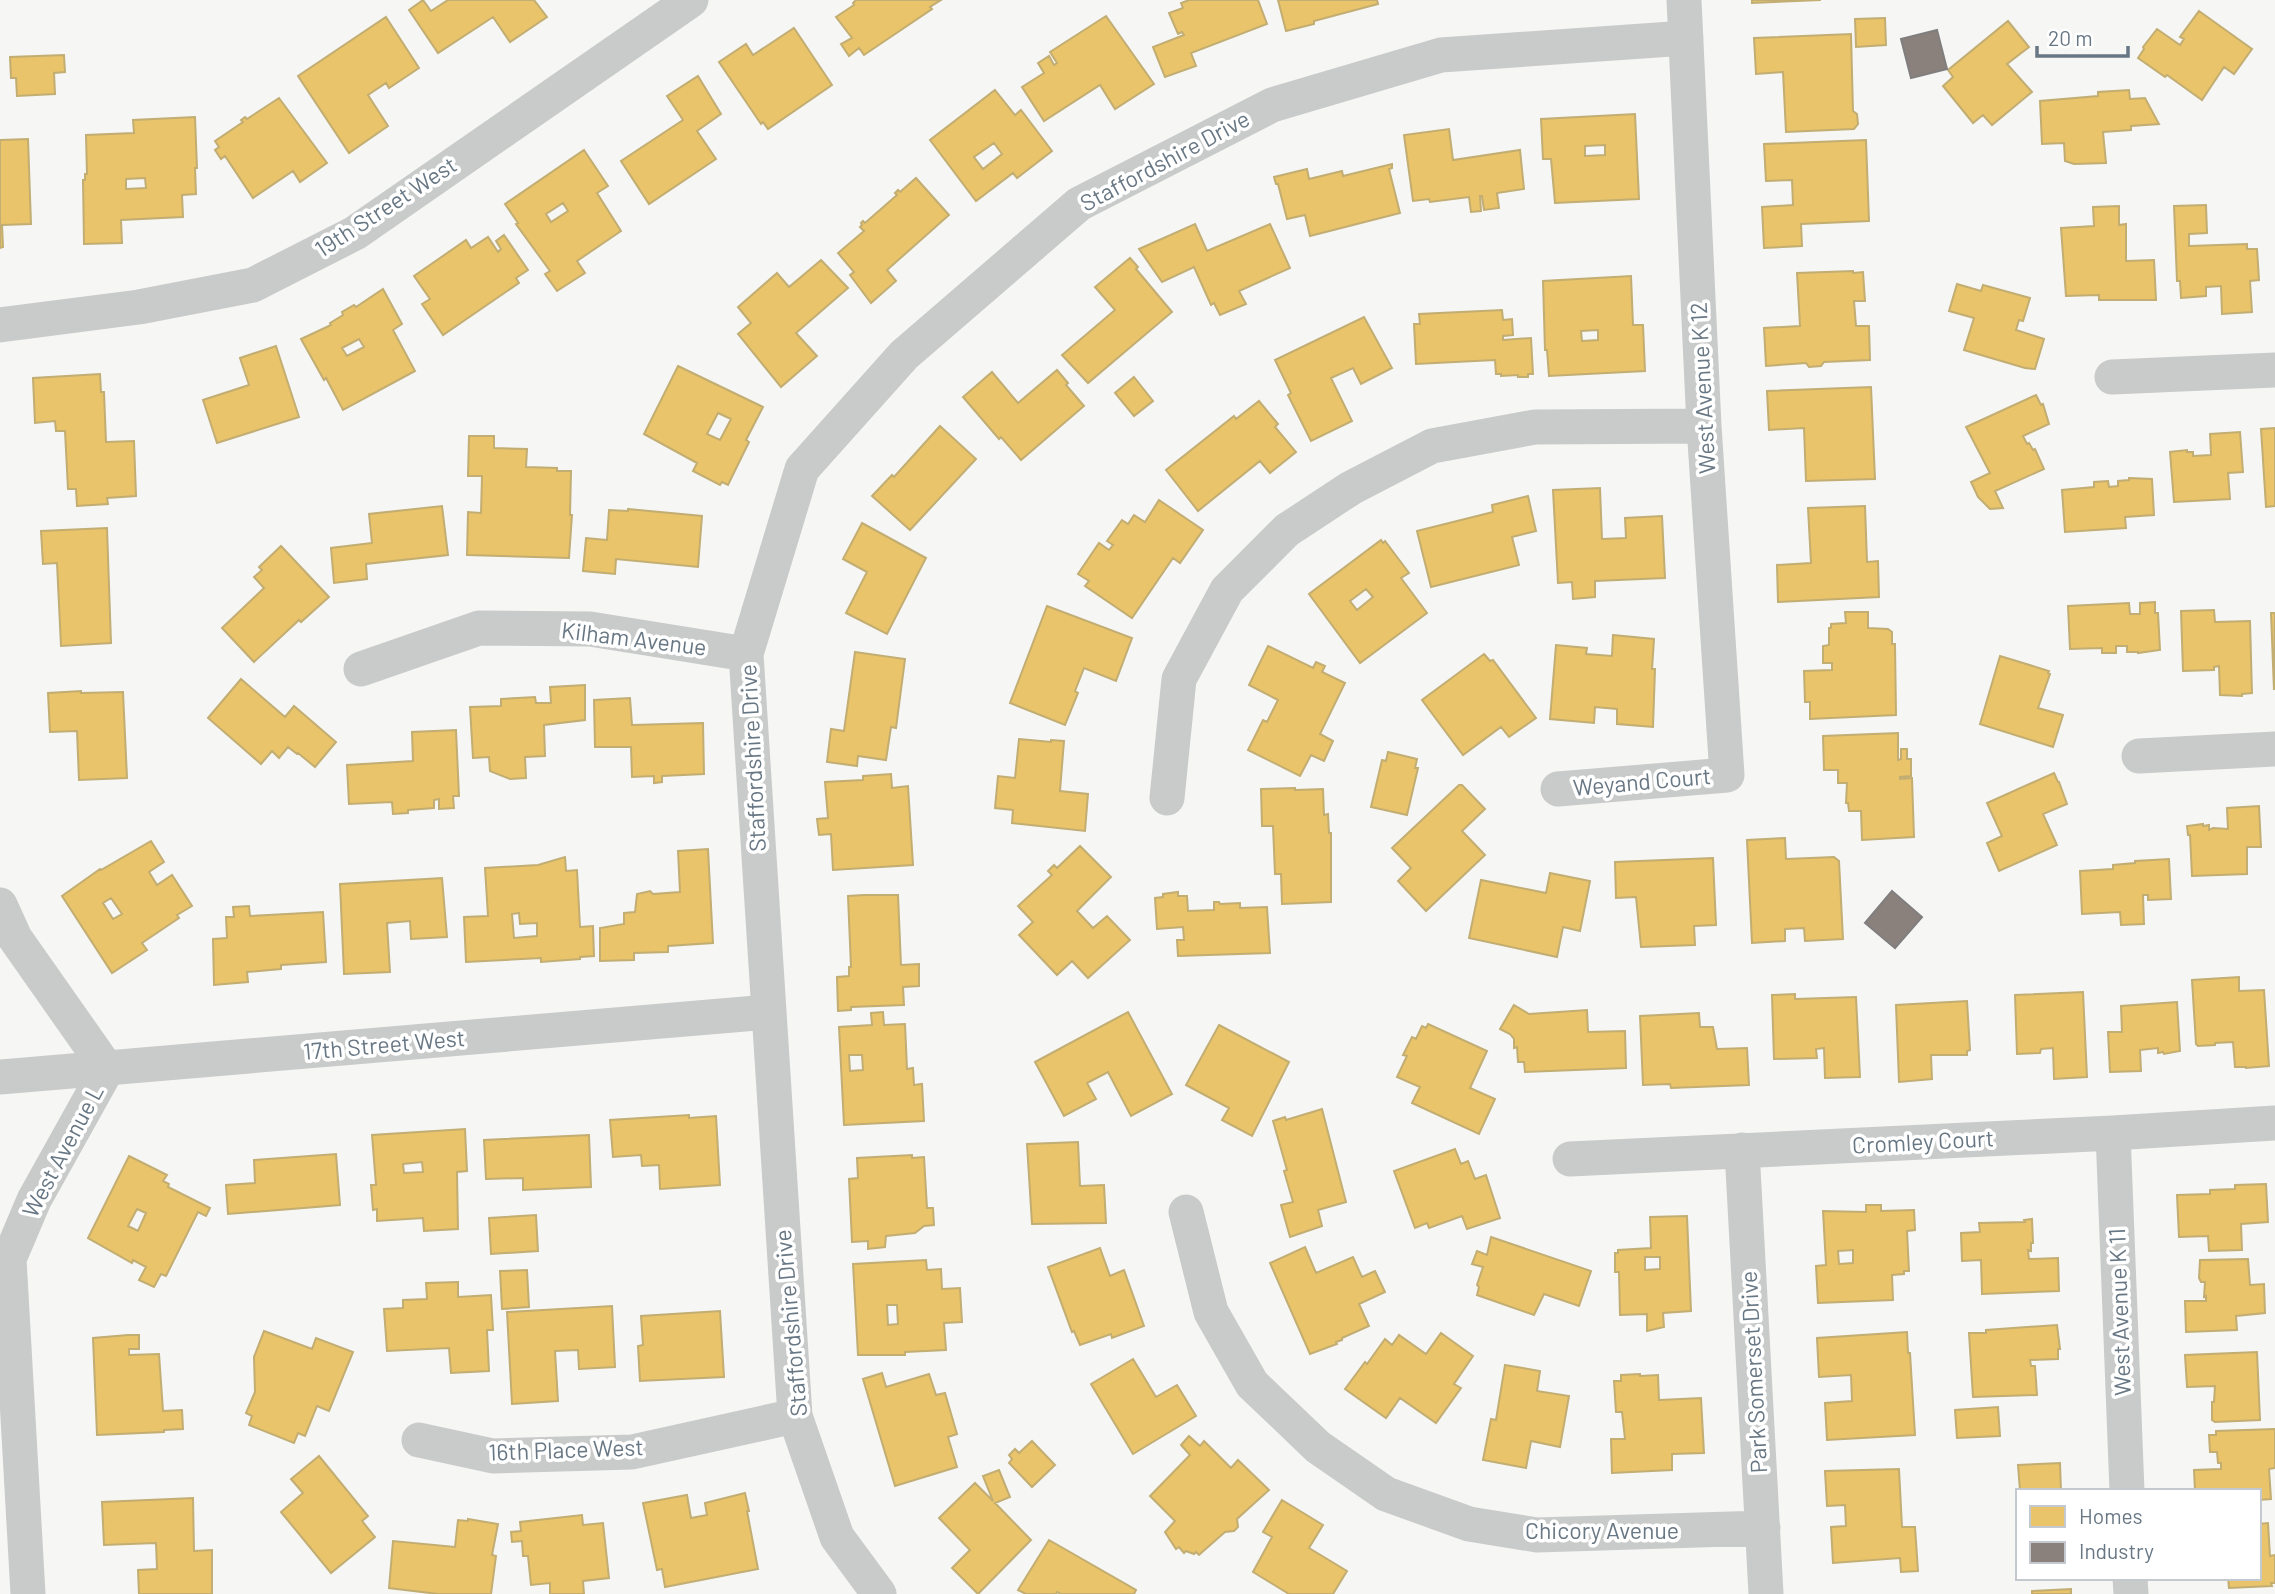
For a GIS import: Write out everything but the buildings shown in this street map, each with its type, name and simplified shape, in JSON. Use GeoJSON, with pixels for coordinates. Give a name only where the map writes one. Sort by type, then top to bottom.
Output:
{"type":"FeatureCollection","features":[{"type":"Feature","properties":{"kind":"street","name":"19th Street West"},"geometry":{"type":"LineString","coordinates":[[0,325],[139,307],[253,285],[355,233],[691,0]]}},
{"type":"Feature","properties":{"kind":"street","name":"West Avenue K 12"},"geometry":{"type":"LineString","coordinates":[[1685,0],[1704,426],[1727,775]]}},
{"type":"Feature","properties":{"kind":"street","name":"Staffordshire Drive"},"geometry":{"type":"LineString","coordinates":[[879,1594],[837,1537],[795,1416],[746,654],[802,469],[904,355],[1079,204],[1272,105],[1441,55],[1686,38]]}},
{"type":"Feature","properties":{"kind":"street"},"geometry":{"type":"LineString","coordinates":[[2112,377],[2275,370]]}},
{"type":"Feature","properties":{"kind":"street"},"geometry":{"type":"LineString","coordinates":[[1167,798],[1179,679],[1227,590],[1287,530],[1351,488],[1432,446],[1535,427],[1704,426]]}},
{"type":"Feature","properties":{"kind":"street","name":"Kilham Avenue"},"geometry":{"type":"LineString","coordinates":[[361,669],[479,628],[590,629],[746,654]]}},
{"type":"Feature","properties":{"kind":"street"},"geometry":{"type":"LineString","coordinates":[[2139,756],[2275,749]]}},
{"type":"Feature","properties":{"kind":"street","name":"Weyand Court"},"geometry":{"type":"LineString","coordinates":[[1558,789],[1727,775]]}},
{"type":"Feature","properties":{"kind":"street","name":"West Avenue L"},"geometry":{"type":"LineString","coordinates":[[0,905],[15,938],[107,1069],[34,1200],[9,1259],[29,1594]]}},
{"type":"Feature","properties":{"kind":"street","name":"17th Street West"},"geometry":{"type":"LineString","coordinates":[[0,1077],[769,1012]]}},
{"type":"Feature","properties":{"kind":"street","name":"Cromley Court"},"geometry":{"type":"LineString","coordinates":[[1570,1159],[2275,1123]]}},
{"type":"Feature","properties":{"kind":"street","name":"West Avenue K 11"},"geometry":{"type":"LineString","coordinates":[[2113,1133],[2127,1489]]}},
{"type":"Feature","properties":{"kind":"street","name":"Park Somerset Drive"},"geometry":{"type":"LineString","coordinates":[[1742,1150],[1766,1594]]}},
{"type":"Feature","properties":{"kind":"street","name":"Chicory Avenue"},"geometry":{"type":"LineString","coordinates":[[1186,1212],[1211,1312],[1252,1384],[1318,1447],[1386,1494],[1469,1524],[1537,1535],[1763,1528]]}},
{"type":"Feature","properties":{"kind":"street","name":"16th Place West"},"geometry":{"type":"LineString","coordinates":[[419,1440],[493,1456],[632,1452],[795,1416]]}}]}
